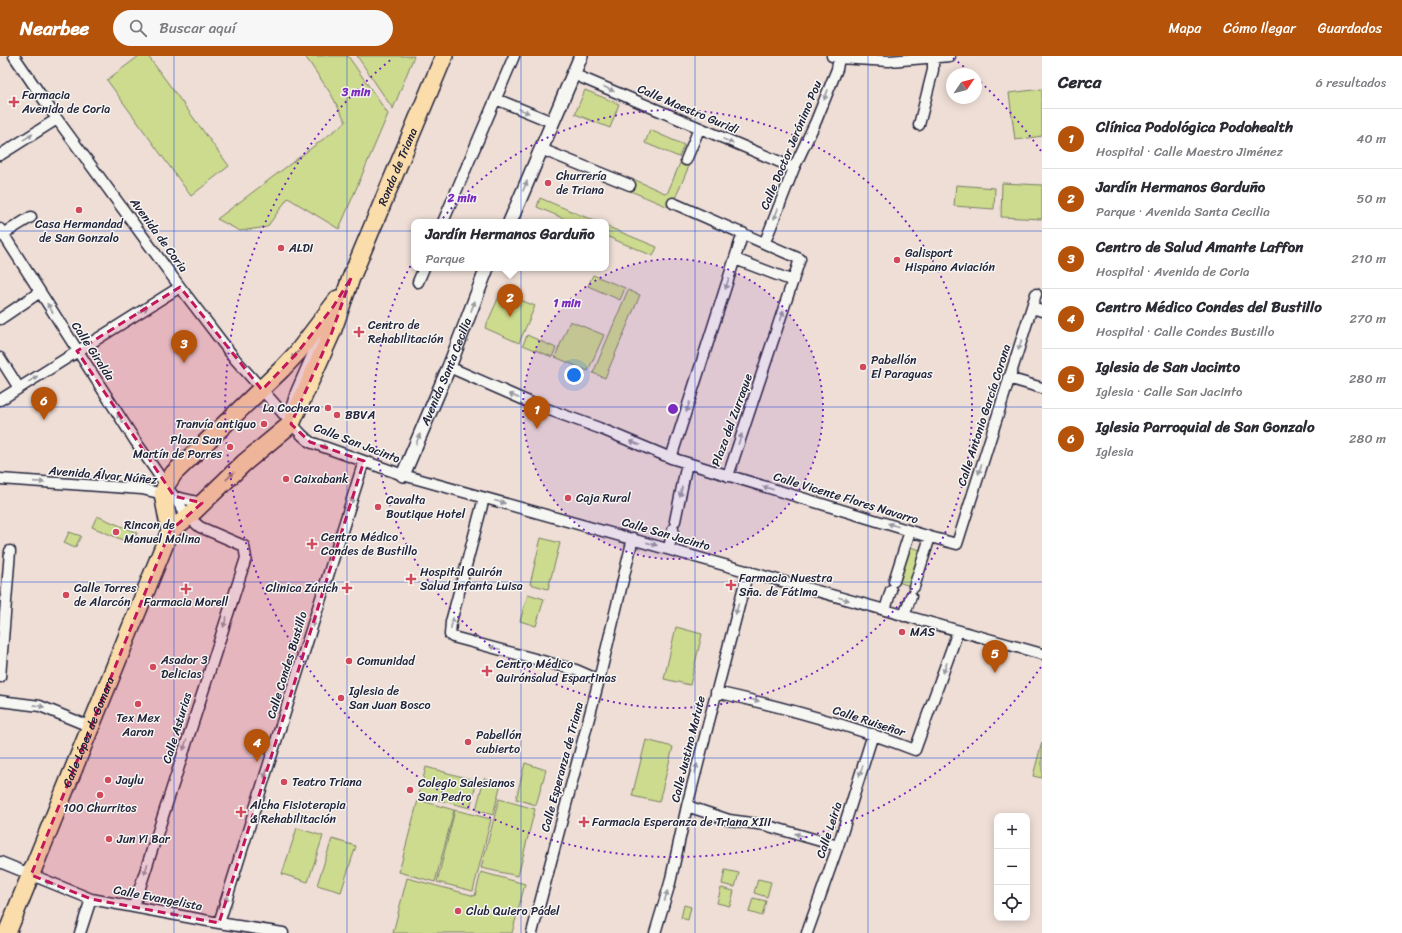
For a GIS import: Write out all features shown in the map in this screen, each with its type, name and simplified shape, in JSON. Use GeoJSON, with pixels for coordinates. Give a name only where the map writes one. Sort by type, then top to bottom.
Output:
{"type":"FeatureCollection","features":[{"type":"Feature","properties":{"kind":"main road","name":"Ronda de Triana"},"geometry":{"type":"LineString","coordinates":[[290,422],[332,332],[350,278],[444,56]]}},
{"type":"Feature","properties":{"kind":"main road","name":"Ronda de Triana"},"geometry":{"type":"LineString","coordinates":[[262,390],[297,353],[333,308],[350,278]]}},
{"type":"Feature","properties":{"kind":"main road"},"geometry":{"type":"LineString","coordinates":[[170,531],[168,492],[181,466],[262,390]]}},
{"type":"Feature","properties":{"kind":"main road"},"geometry":{"type":"LineString","coordinates":[[170,531],[188,517],[244,463],[290,422]]}},
{"type":"Feature","properties":{"kind":"main road","name":"Calle López de Gomara"},"geometry":{"type":"LineString","coordinates":[[7,933],[170,531]]}},
{"type":"Feature","properties":{"kind":"street","name":"Avenida de Coria"},"geometry":{"type":"LineString","coordinates":[[14,56],[57,119],[180,287],[262,390],[290,422]]}},
{"type":"Feature","properties":{"kind":"street"},"geometry":{"type":"LineString","coordinates":[[444,219],[514,56]]}},
{"type":"Feature","properties":{"kind":"street"},"geometry":{"type":"LineString","coordinates":[[511,219],[581,56]]}},
{"type":"Feature","properties":{"kind":"street"},"geometry":{"type":"LineString","coordinates":[[835,57],[889,61],[950,56]]}},
{"type":"Feature","properties":{"kind":"street","name":"Calle Doctor Jerónimo Pou"},"geometry":{"type":"LineString","coordinates":[[765,242],[794,168],[816,121],[837,69],[835,57]]}},
{"type":"Feature","properties":{"kind":"street"},"geometry":{"type":"LineString","coordinates":[[919,124],[933,70],[933,58]]}},
{"type":"Feature","properties":{"kind":"street","name":"Calle Maestro Guridi"},"geometry":{"type":"LineString","coordinates":[[573,74],[699,129],[794,168]]}},
{"type":"Feature","properties":{"kind":"street"},"geometry":{"type":"LineString","coordinates":[[496,99],[552,122]]}},
{"type":"Feature","properties":{"kind":"street"},"geometry":{"type":"LineString","coordinates":[[0,155],[57,119]]}},
{"type":"Feature","properties":{"kind":"street"},"geometry":{"type":"LineString","coordinates":[[686,160],[699,129]]}},
{"type":"Feature","properties":{"kind":"street"},"geometry":{"type":"LineString","coordinates":[[541,149],[630,185]]}},
{"type":"Feature","properties":{"kind":"street"},"geometry":{"type":"LineString","coordinates":[[673,203],[765,242]]}},
{"type":"Feature","properties":{"kind":"street"},"geometry":{"type":"LineString","coordinates":[[1,233],[31,217]]}},
{"type":"Feature","properties":{"kind":"street","name":"Calle Giralda"},"geometry":{"type":"LineString","coordinates":[[1,233],[168,492],[188,517]]}},
{"type":"Feature","properties":{"kind":"street"},"geometry":{"type":"LineString","coordinates":[[671,458],[743,233]]}},
{"type":"Feature","properties":{"kind":"street","name":"Plaza del Zurraque"},"geometry":{"type":"LineString","coordinates":[[449,367],[536,405],[599,428],[671,458],[728,476],[800,259],[765,242]]}},
{"type":"Feature","properties":{"kind":"street"},"geometry":{"type":"LineString","coordinates":[[735,259],[793,281]]}},
{"type":"Feature","properties":{"kind":"street"},"geometry":{"type":"LineString","coordinates":[[418,282],[423,271]]}},
{"type":"Feature","properties":{"kind":"street","name":"Avenida Santa Cecilia"},"geometry":{"type":"LineString","coordinates":[[403,475],[449,367],[485,271]]}},
{"type":"Feature","properties":{"kind":"street"},"geometry":{"type":"LineString","coordinates":[[0,400],[180,287]]}},
{"type":"Feature","properties":{"kind":"street"},"geometry":{"type":"LineString","coordinates":[[0,319],[40,292]]}},
{"type":"Feature","properties":{"kind":"street","name":"Calle Antonio García Corona"},"geometry":{"type":"LineString","coordinates":[[957,544],[1008,378],[1036,294]]}},
{"type":"Feature","properties":{"kind":"street","name":"Ronda de Triana"},"geometry":{"type":"LineString","coordinates":[[290,422],[296,392],[333,308]]}},
{"type":"Feature","properties":{"kind":"street"},"geometry":{"type":"LineString","coordinates":[[1032,308],[1042,311]]}},
{"type":"Feature","properties":{"kind":"street"},"geometry":{"type":"LineString","coordinates":[[0,358],[19,388]]}},
{"type":"Feature","properties":{"kind":"street"},"geometry":{"type":"LineString","coordinates":[[1008,378],[1042,388]]}},
{"type":"Feature","properties":{"kind":"street","name":"Calle San Jacinto"},"geometry":{"type":"LineString","coordinates":[[290,422],[310,442],[403,475],[669,548],[1042,654]]}},
{"type":"Feature","properties":{"kind":"street","name":"Calle Condes Bustillo"},"geometry":{"type":"LineString","coordinates":[[219,923],[364,461]]}},
{"type":"Feature","properties":{"kind":"street"},"geometry":{"type":"LineString","coordinates":[[669,548],[687,462]]}},
{"type":"Feature","properties":{"kind":"street","name":"Calle Vicente Flores Navarro"},"geometry":{"type":"LineString","coordinates":[[728,476],[957,544]]}},
{"type":"Feature","properties":{"kind":"street","name":"Avenida Álvar Núñez"},"geometry":{"type":"LineString","coordinates":[[0,479],[168,492],[202,503]]}},
{"type":"Feature","properties":{"kind":"street"},"geometry":{"type":"LineString","coordinates":[[484,498],[450,635],[576,670],[599,680]]}},
{"type":"Feature","properties":{"kind":"street","name":"Calle Asturias"},"geometry":{"type":"LineString","coordinates":[[134,906],[246,558],[244,546],[200,527],[188,517]]}},
{"type":"Feature","properties":{"kind":"street"},"geometry":{"type":"LineString","coordinates":[[885,610],[910,531]]}},
{"type":"Feature","properties":{"kind":"street"},"geometry":{"type":"LineString","coordinates":[[904,616],[930,537]]}},
{"type":"Feature","properties":{"kind":"street","name":"Calle Esperanza de Triana"},"geometry":{"type":"LineString","coordinates":[[532,933],[599,680],[633,538]]}},
{"type":"Feature","properties":{"kind":"street"},"geometry":{"type":"LineString","coordinates":[[0,677],[10,551]]}},
{"type":"Feature","properties":{"kind":"street","name":"Calle Justino Matute"},"geometry":{"type":"LineString","coordinates":[[655,933],[670,883],[687,806],[748,571]]}},
{"type":"Feature","properties":{"kind":"street","name":"Calle Ruiseñor"},"geometry":{"type":"LineString","coordinates":[[716,692],[774,705],[873,734],[915,750],[958,631]]}},
{"type":"Feature","properties":{"kind":"street"},"geometry":{"type":"LineString","coordinates":[[0,701],[40,706],[91,727]]}},
{"type":"Feature","properties":{"kind":"street","name":"Calle Leiria"},"geometry":{"type":"LineString","coordinates":[[807,933],[838,846],[873,734]]}},
{"type":"Feature","properties":{"kind":"street"},"geometry":{"type":"LineString","coordinates":[[687,806],[729,820],[765,825],[838,846]]}},
{"type":"Feature","properties":{"kind":"street","name":"Calle Evangelista"},"geometry":{"type":"LineString","coordinates":[[0,862],[91,899],[219,923],[283,933]]}},
{"type":"Feature","properties":{"kind":"street"},"geometry":{"type":"LineString","coordinates":[[80,933],[91,899]]}},
{"type":"Feature","properties":{"kind":"highlighted area"},"geometry":{"type":"Polygon","coordinates":[[[351,278],[332,332],[291,424],[310,442],[364,461],[219,923],[91,899],[31,875],[170,531],[202,503],[174,496],[77,351],[180,287],[262,390],[297,353],[333,307],[351,278]]]}},
{"type":"Feature","properties":{"kind":"green space"},"geometry":{"type":"Polygon","coordinates":[[[139,56],[148,56],[229,166],[191,196],[107,80],[139,56]]]}},
{"type":"Feature","properties":{"kind":"green space"},"geometry":{"type":"Polygon","coordinates":[[[305,56],[348,56],[388,114],[339,229],[288,198],[267,227],[240,231],[217,219],[346,122],[331,94],[305,56]]]}},
{"type":"Feature","properties":{"kind":"green space"},"geometry":{"type":"Polygon","coordinates":[[[357,56],[414,56],[393,109],[357,56]]]}},
{"type":"Feature","properties":{"kind":"green space"},"geometry":{"type":"Polygon","coordinates":[[[1042,89],[1042,136],[1015,140],[1009,93],[1042,89]]]}},
{"type":"Feature","properties":{"kind":"green space"},"geometry":{"type":"Polygon","coordinates":[[[585,90],[619,104],[610,128],[575,114],[585,90]]]}},
{"type":"Feature","properties":{"kind":"green space"},"geometry":{"type":"Polygon","coordinates":[[[650,130],[684,145],[679,157],[645,143],[650,130]]]}},
{"type":"Feature","properties":{"kind":"green space"},"geometry":{"type":"Polygon","coordinates":[[[680,163],[689,166],[671,208],[628,190],[633,179],[667,194],[680,163]]]}},
{"type":"Feature","properties":{"kind":"green space"},"geometry":{"type":"Polygon","coordinates":[[[1002,183],[1042,185],[1042,219],[1001,217],[1002,183]]]}},
{"type":"Feature","properties":{"kind":"green space"},"geometry":{"type":"Polygon","coordinates":[[[956,185],[995,188],[994,209],[954,206],[956,185]]]}},
{"type":"Feature","properties":{"kind":"green space"},"geometry":{"type":"Polygon","coordinates":[[[540,198],[590,219],[565,219],[537,207],[540,198]]]}},
{"type":"Feature","properties":{"kind":"green space"},"geometry":{"type":"Polygon","coordinates":[[[609,227],[657,247],[653,256],[609,237],[609,227]]]}},
{"type":"Feature","properties":{"kind":"green space"},"geometry":{"type":"Polygon","coordinates":[[[593,275],[625,288],[620,300],[588,286],[593,275]]]}},
{"type":"Feature","properties":{"kind":"green space"},"geometry":{"type":"Polygon","coordinates":[[[628,290],[640,295],[605,378],[593,373],[628,290]]]}},
{"type":"Feature","properties":{"kind":"green space"},"geometry":{"type":"Polygon","coordinates":[[[501,292],[535,306],[519,343],[485,328],[501,292]]]}},
{"type":"Feature","properties":{"kind":"green space"},"geometry":{"type":"Polygon","coordinates":[[[570,321],[604,335],[588,371],[555,357],[570,321]]]}},
{"type":"Feature","properties":{"kind":"green space"},"geometry":{"type":"Polygon","coordinates":[[[527,335],[556,348],[552,357],[523,345],[527,335]]]}},
{"type":"Feature","properties":{"kind":"green space"},"geometry":{"type":"Polygon","coordinates":[[[97,516],[137,533],[132,544],[92,527],[97,516]]]}},
{"type":"Feature","properties":{"kind":"green space"},"geometry":{"type":"Polygon","coordinates":[[[69,532],[81,536],[75,548],[64,543],[69,532]]]}},
{"type":"Feature","properties":{"kind":"green space"},"geometry":{"type":"Polygon","coordinates":[[[541,538],[560,543],[548,589],[530,584],[541,538]]]}},
{"type":"Feature","properties":{"kind":"green space"},"geometry":{"type":"Polygon","coordinates":[[[909,547],[921,550],[910,586],[898,582],[909,547]]]}},
{"type":"Feature","properties":{"kind":"green space"},"geometry":{"type":"Polygon","coordinates":[[[528,594],[544,599],[536,626],[520,621],[528,594]]]}},
{"type":"Feature","properties":{"kind":"green space"},"geometry":{"type":"Polygon","coordinates":[[[676,627],[702,634],[690,685],[664,679],[676,627]]]}},
{"type":"Feature","properties":{"kind":"green space"},"geometry":{"type":"Polygon","coordinates":[[[646,740],[673,747],[659,802],[632,796],[646,740]]]}},
{"type":"Feature","properties":{"kind":"green space"},"geometry":{"type":"Polygon","coordinates":[[[1042,742],[1042,778],[1033,776],[1042,742]]]}},
{"type":"Feature","properties":{"kind":"green space"},"geometry":{"type":"Polygon","coordinates":[[[525,763],[546,770],[536,805],[516,799],[525,763]]]}},
{"type":"Feature","properties":{"kind":"green space"},"geometry":{"type":"Polygon","coordinates":[[[426,767],[477,781],[470,808],[419,795],[426,767]]]}},
{"type":"Feature","properties":{"kind":"green space"},"geometry":{"type":"Polygon","coordinates":[[[484,778],[501,783],[493,815],[476,810],[484,778]]]}},
{"type":"Feature","properties":{"kind":"green space"},"geometry":{"type":"Polygon","coordinates":[[[499,799],[535,809],[518,876],[481,868],[499,799]]]}},
{"type":"Feature","properties":{"kind":"green space"},"geometry":{"type":"Polygon","coordinates":[[[418,800],[454,810],[435,882],[399,872],[418,800]]]}},
{"type":"Feature","properties":{"kind":"green space"},"geometry":{"type":"Polygon","coordinates":[[[455,810],[491,819],[473,891],[437,882],[455,810]]]}},
{"type":"Feature","properties":{"kind":"green space"},"geometry":{"type":"Polygon","coordinates":[[[297,828],[323,836],[308,882],[282,874],[297,828]]]}},
{"type":"Feature","properties":{"kind":"green space"},"geometry":{"type":"Polygon","coordinates":[[[332,839],[356,846],[341,892],[317,885],[332,839]]]}},
{"type":"Feature","properties":{"kind":"green space"},"geometry":{"type":"Polygon","coordinates":[[[725,870],[739,873],[735,887],[722,884],[725,870]]]}},
{"type":"Feature","properties":{"kind":"green space","name":"Club Quiero Pádel"},"geometry":{"type":"Polygon","coordinates":[[[481,872],[525,884],[512,933],[393,933],[407,878],[475,896],[481,872]]]}},
{"type":"Feature","properties":{"kind":"green space"},"geometry":{"type":"Polygon","coordinates":[[[758,879],[771,882],[767,897],[754,893],[758,879]]]}},
{"type":"Feature","properties":{"kind":"green space"},"geometry":{"type":"Polygon","coordinates":[[[721,888],[734,891],[730,906],[717,903],[721,888]]]}},
{"type":"Feature","properties":{"kind":"green space"},"geometry":{"type":"Polygon","coordinates":[[[753,898],[766,901],[762,916],[749,912],[753,898]]]}},
{"type":"Feature","properties":{"kind":"green space"},"geometry":{"type":"Polygon","coordinates":[[[684,905],[691,907],[688,920],[681,918],[684,905]]]}},
{"type":"Feature","properties":{"kind":"place","name":"Farmacia Avenida de Coria"},"geometry":{"type":"Point","coordinates":[14,102]}},
{"type":"Feature","properties":{"kind":"place","name":"Churrería de Triana"},"geometry":{"type":"Point","coordinates":[548,183]}},
{"type":"Feature","properties":{"kind":"place","name":"Casa Hermandad de San Gonzalo"},"geometry":{"type":"Point","coordinates":[79,210]}},
{"type":"Feature","properties":{"kind":"place","name":"ALDI"},"geometry":{"type":"Point","coordinates":[281,248]}},
{"type":"Feature","properties":{"kind":"place","name":"Galisport Hispano Aviación"},"geometry":{"type":"Point","coordinates":[897,260]}},
{"type":"Feature","properties":{"kind":"place","name":"Jardín Hermanos Garduño"},"geometry":{"type":"Point","coordinates":[510,317]}},
{"type":"Feature","properties":{"kind":"place","name":"Centro de Rehabilitación"},"geometry":{"type":"Point","coordinates":[359,332]}},
{"type":"Feature","properties":{"kind":"place","name":"Centro de Salud Amante Laffon"},"geometry":{"type":"Point","coordinates":[184,363]}},
{"type":"Feature","properties":{"kind":"place","name":"Pabellón El Paraguas"},"geometry":{"type":"Point","coordinates":[863,367]}},
{"type":"Feature","properties":{"kind":"place","name":"La Cochera"},"geometry":{"type":"Point","coordinates":[328,408]}},
{"type":"Feature","properties":{"kind":"place","name":"BBVA"},"geometry":{"type":"Point","coordinates":[337,415]}},
{"type":"Feature","properties":{"kind":"place","name":"Iglesia Parroquial de San Gonzalo"},"geometry":{"type":"Point","coordinates":[44,420]}},
{"type":"Feature","properties":{"kind":"place","name":"Tranvía antiguo"},"geometry":{"type":"Point","coordinates":[264,424]}},
{"type":"Feature","properties":{"kind":"place","name":"Clínica Podológica Podohealth"},"geometry":{"type":"Point","coordinates":[537,429]}},
{"type":"Feature","properties":{"kind":"place","name":"Plaza San Martín de Porres"},"geometry":{"type":"Point","coordinates":[230,447]}},
{"type":"Feature","properties":{"kind":"place","name":"Caixabank"},"geometry":{"type":"Point","coordinates":[286,479]}},
{"type":"Feature","properties":{"kind":"place","name":"Caja Rural"},"geometry":{"type":"Point","coordinates":[568,498]}},
{"type":"Feature","properties":{"kind":"place","name":"Cavalta Boutique Hotel"},"geometry":{"type":"Point","coordinates":[378,507]}},
{"type":"Feature","properties":{"kind":"place","name":"Rincon de Manuel Molina"},"geometry":{"type":"Point","coordinates":[116,532]}},
{"type":"Feature","properties":{"kind":"place","name":"Centro Médico Condes de Bustillo"},"geometry":{"type":"Point","coordinates":[312,544]}},
{"type":"Feature","properties":{"kind":"place","name":"Hospital Quirón Salud Infanta Luisa"},"geometry":{"type":"Point","coordinates":[411,579]}},
{"type":"Feature","properties":{"kind":"place","name":"Farmacia Nuestra Sña. de Fátima"},"geometry":{"type":"Point","coordinates":[731,585]}},
{"type":"Feature","properties":{"kind":"place","name":"Clinica Zúrich"},"geometry":{"type":"Point","coordinates":[347,588]}},
{"type":"Feature","properties":{"kind":"place","name":"Farmacia Morell"},"geometry":{"type":"Point","coordinates":[186,589]}},
{"type":"Feature","properties":{"kind":"place","name":"Calle Torres de Alarcón"},"geometry":{"type":"Point","coordinates":[66,595]}},
{"type":"Feature","properties":{"kind":"place","name":"MAS"},"geometry":{"type":"Point","coordinates":[902,632]}},
{"type":"Feature","properties":{"kind":"place","name":"Comunidad"},"geometry":{"type":"Point","coordinates":[349,661]}},
{"type":"Feature","properties":{"kind":"place","name":"Asador 3 Delicias"},"geometry":{"type":"Point","coordinates":[153,667]}},
{"type":"Feature","properties":{"kind":"place","name":"Centro Médico Quirónsalud Espartinas"},"geometry":{"type":"Point","coordinates":[487,671]}},
{"type":"Feature","properties":{"kind":"place","name":"Iglesia de San Jacinto"},"geometry":{"type":"Point","coordinates":[995,673]}},
{"type":"Feature","properties":{"kind":"place","name":"Iglesia de San Juan Bosco"},"geometry":{"type":"Point","coordinates":[341,698]}},
{"type":"Feature","properties":{"kind":"place","name":"Tex Mex Aaron"},"geometry":{"type":"Point","coordinates":[138,704]}},
{"type":"Feature","properties":{"kind":"place","name":"Pabellón cubierto"},"geometry":{"type":"Point","coordinates":[468,742]}},
{"type":"Feature","properties":{"kind":"place","name":"Centro Médico Condes del Bustillo"},"geometry":{"type":"Point","coordinates":[257,762]}},
{"type":"Feature","properties":{"kind":"place","name":"Jaylu"},"geometry":{"type":"Point","coordinates":[108,780]}},
{"type":"Feature","properties":{"kind":"place","name":"Teatro Triana"},"geometry":{"type":"Point","coordinates":[284,782]}},
{"type":"Feature","properties":{"kind":"place","name":"Colegio Salesianos San Pedro"},"geometry":{"type":"Point","coordinates":[410,790]}},
{"type":"Feature","properties":{"kind":"place","name":"100 Churritos"},"geometry":{"type":"Point","coordinates":[100,795]}},
{"type":"Feature","properties":{"kind":"place","name":"Alcha Fisioterapia & Rehabilitación"},"geometry":{"type":"Point","coordinates":[241,812]}},
{"type":"Feature","properties":{"kind":"place","name":"Farmacia Esperanza de Triana XIII"},"geometry":{"type":"Point","coordinates":[584,822]}},
{"type":"Feature","properties":{"kind":"place","name":"Jun Yi Bar"},"geometry":{"type":"Point","coordinates":[109,839]}},
{"type":"Feature","properties":{"kind":"place","name":"Club Quiero Pádel"},"geometry":{"type":"Point","coordinates":[458,911]}}]}
